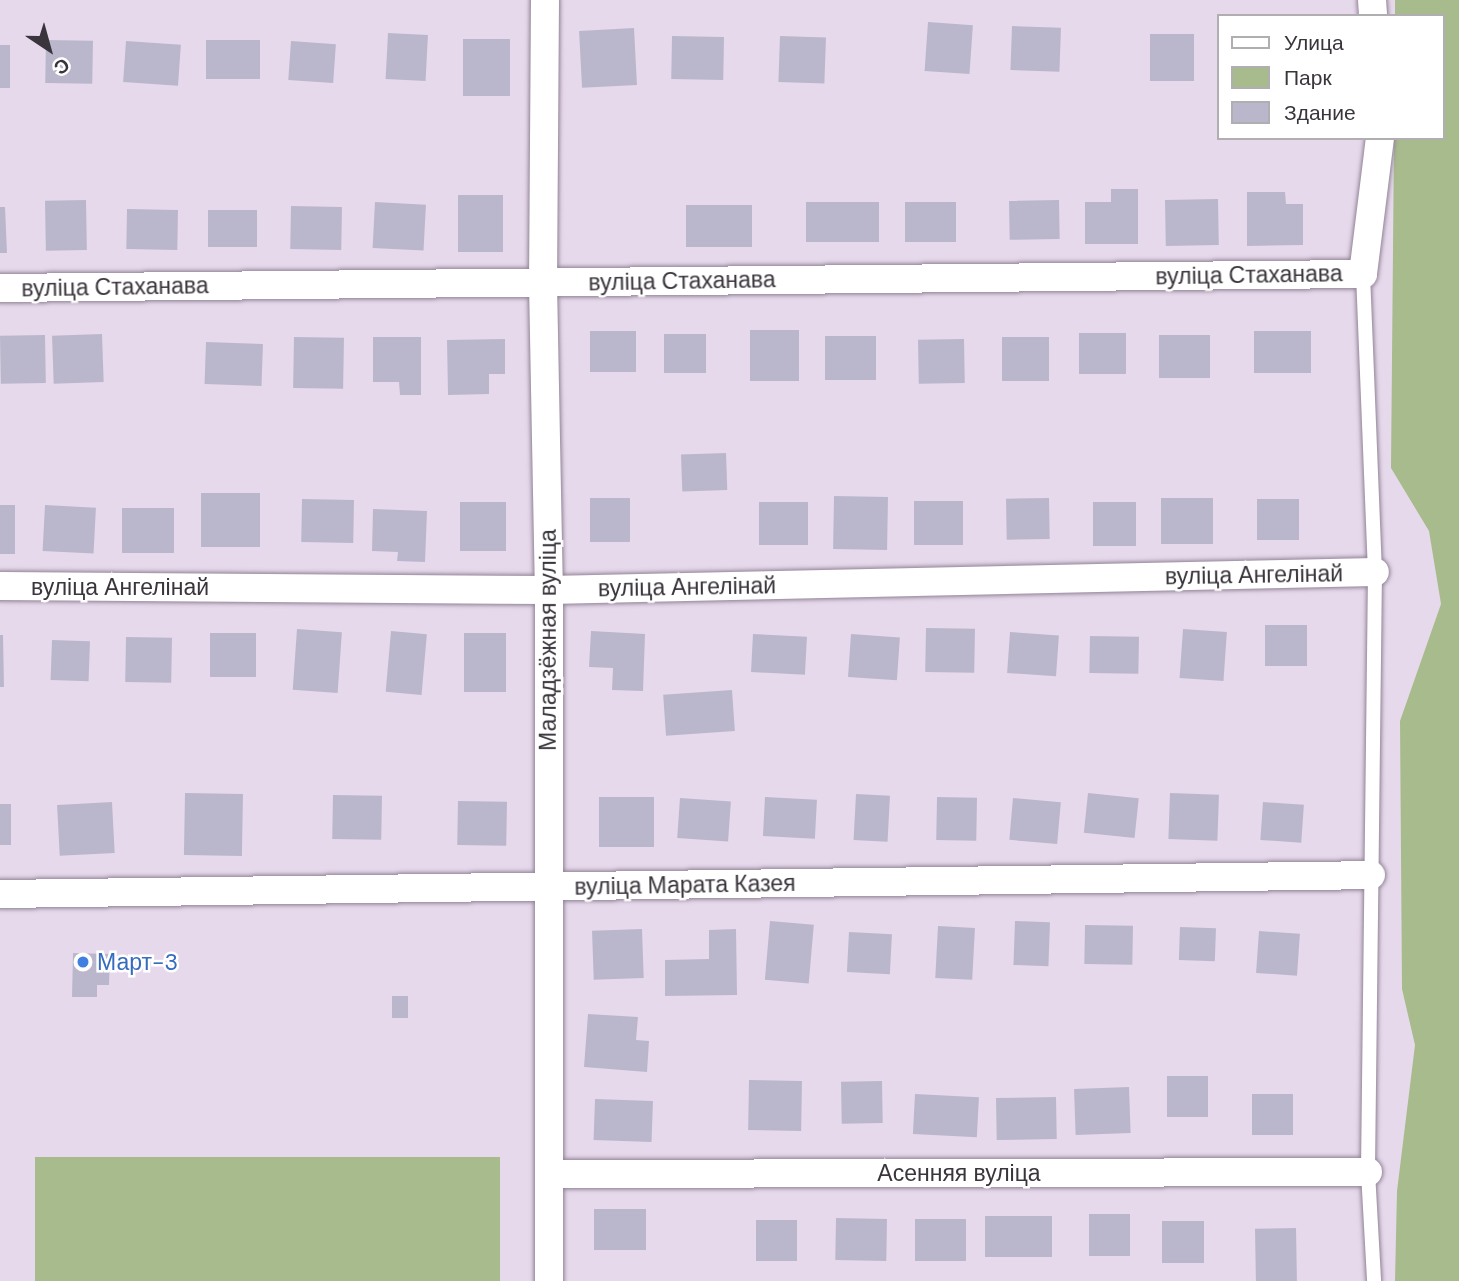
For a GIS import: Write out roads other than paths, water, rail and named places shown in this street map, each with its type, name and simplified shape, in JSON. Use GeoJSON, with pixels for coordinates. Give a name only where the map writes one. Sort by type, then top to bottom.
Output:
{"type":"FeatureCollection","features":[{"type":"Feature","properties":{"kind":"street","name":"Маладзёжная вуліца"},"geometry":{"type":"LineString","coordinates":[[545,0],[543,283],[549,590],[549,1281]]}},
{"type":"Feature","properties":{"kind":"street"},"geometry":{"type":"LineString","coordinates":[[1363,274],[1380,140]]}},
{"type":"Feature","properties":{"kind":"street","name":"вуліца Стаханава"},"geometry":{"type":"LineString","coordinates":[[0,288],[1363,274]]}},
{"type":"Feature","properties":{"kind":"street","name":"вуліца Ангелінай"},"geometry":{"type":"LineString","coordinates":[[0,586],[549,590],[1375,572]]}},
{"type":"Feature","properties":{"kind":"street","name":"вуліца Марата Казея"},"geometry":{"type":"LineString","coordinates":[[0,894],[1371,875]]}},
{"type":"Feature","properties":{"kind":"street","name":"Асенняя вуліца"},"geometry":{"type":"LineString","coordinates":[[551,1174],[1368,1172]]}},
{"type":"Feature","properties":{"kind":"lane"},"geometry":{"type":"LineString","coordinates":[[1363,274],[1375,572],[1368,1172],[1374,1281]]}},
{"type":"Feature","properties":{"kind":"place","name":"Март-3"},"geometry":{"type":"Point","coordinates":[83,962]}}]}
